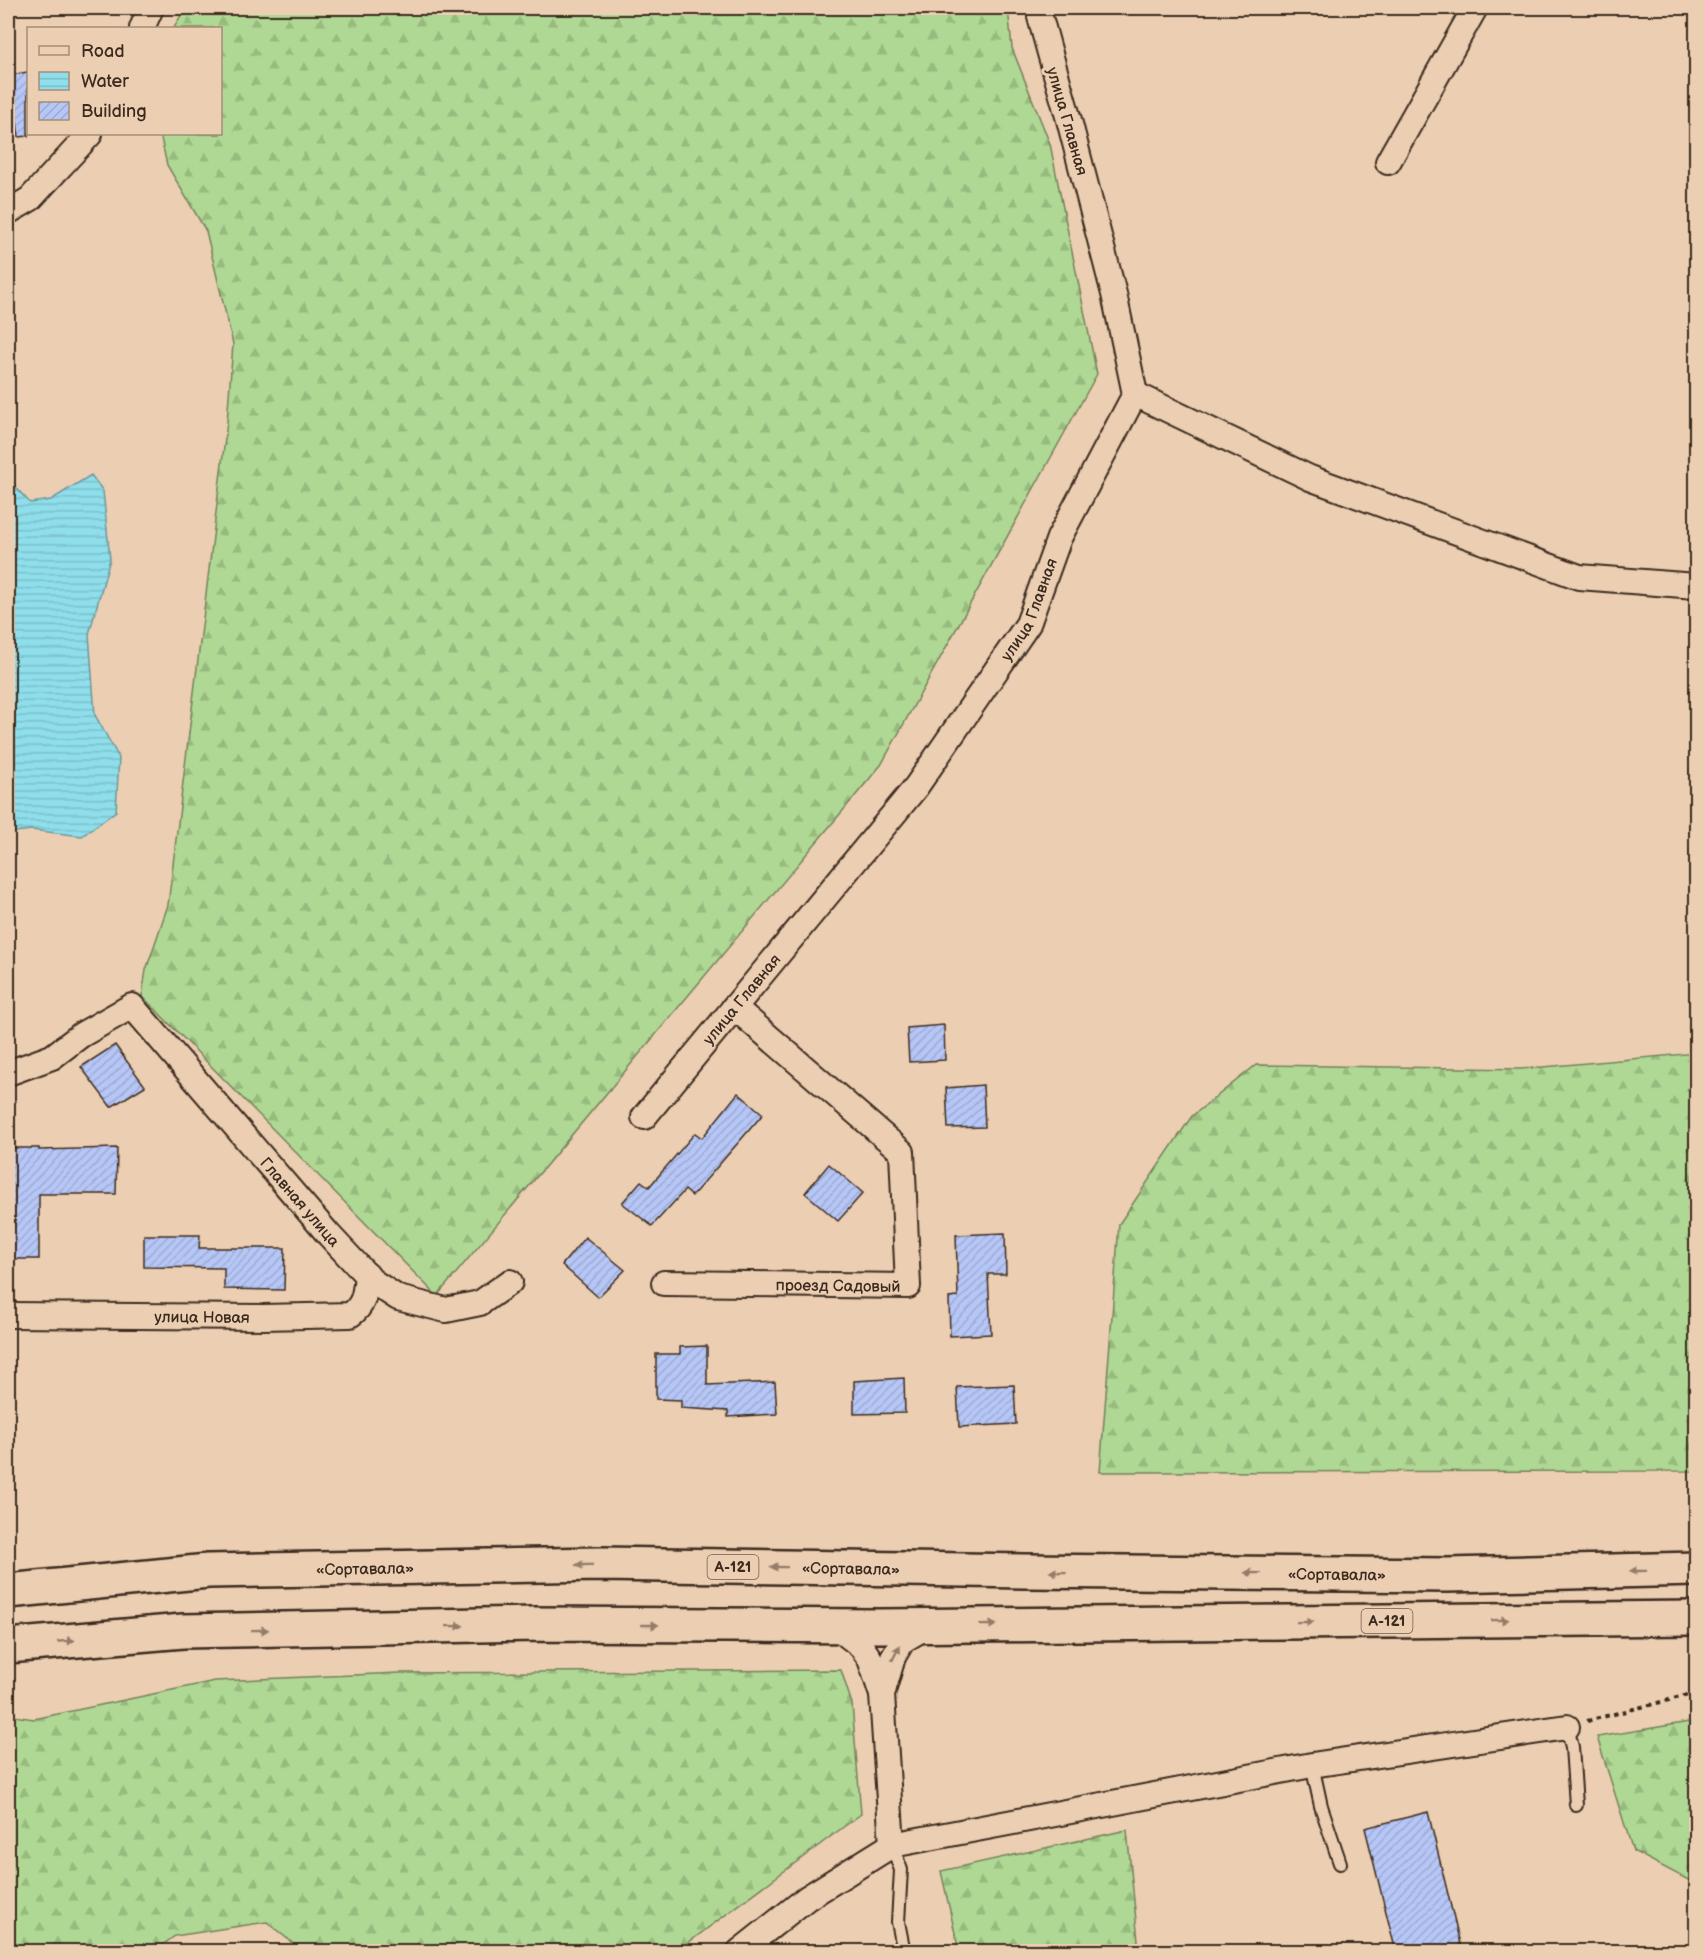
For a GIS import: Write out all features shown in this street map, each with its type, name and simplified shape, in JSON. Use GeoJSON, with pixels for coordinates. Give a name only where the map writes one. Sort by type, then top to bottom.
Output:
{"type":"FeatureCollection","features":[{"type":"Feature","properties":{"kind":"highway","name":"«Сортавала»"},"geometry":{"type":"LineString","coordinates":[[8,1591],[208,1571],[602,1564],[1448,1575],[1696,1569]]}},
{"type":"Feature","properties":{"kind":"highway","name":"А-121"},"geometry":{"type":"LineString","coordinates":[[8,1646],[195,1631],[533,1624],[835,1626],[1696,1618]]}},
{"type":"Feature","properties":{"kind":"street"},"geometry":{"type":"LineString","coordinates":[[142,27],[151,8]]}},
{"type":"Feature","properties":{"kind":"street","name":"улица Главная"},"geometry":{"type":"LineString","coordinates":[[644,1117],[916,787],[1028,624],[1059,538],[1135,394],[1114,294],[1070,120],[1050,57],[1040,8]]}},
{"type":"Feature","properties":{"kind":"street"},"geometry":{"type":"LineString","coordinates":[[1388,162],[1475,8]]}},
{"type":"Feature","properties":{"kind":"street"},"geometry":{"type":"LineString","coordinates":[[8,212],[30,199],[89,135]]}},
{"type":"Feature","properties":{"kind":"street"},"geometry":{"type":"LineString","coordinates":[[1135,394],[1310,478],[1579,577],[1696,586]]}},
{"type":"Feature","properties":{"kind":"street","name":"Главная улица"},"geometry":{"type":"LineString","coordinates":[[8,1073],[52,1057],[81,1035],[132,1006],[328,1235],[372,1281],[398,1298],[446,1310],[480,1303],[510,1282]]}},
{"type":"Feature","properties":{"kind":"street","name":"проезд Садовый"},"geometry":{"type":"LineString","coordinates":[[664,1283],[908,1286],[902,1152],[734,1007]]}},
{"type":"Feature","properties":{"kind":"street","name":"улица Новая"},"geometry":{"type":"LineString","coordinates":[[8,1315],[262,1317],[350,1315],[361,1308],[367,1275]]}},
{"type":"Feature","properties":{"kind":"street"},"geometry":{"type":"LineString","coordinates":[[882,1695],[893,1657],[903,1640],[929,1625]]}},
{"type":"Feature","properties":{"kind":"street"},"geometry":{"type":"LineString","coordinates":[[835,1626],[861,1646],[870,1659],[882,1695],[892,1845]]}},
{"type":"Feature","properties":{"kind":"street"},"geometry":{"type":"LineString","coordinates":[[739,1952],[807,1898],[892,1845],[1312,1765],[1567,1726]]}},
{"type":"Feature","properties":{"kind":"lane"},"geometry":{"type":"LineString","coordinates":[[1567,1726],[1572,1747],[1576,1805]]}},
{"type":"Feature","properties":{"kind":"lane"},"geometry":{"type":"LineString","coordinates":[[1312,1765],[1321,1806],[1340,1863]]}},
{"type":"Feature","properties":{"kind":"lane"},"geometry":{"type":"LineString","coordinates":[[892,1845],[901,1870],[898,1922],[904,1952]]}},
{"type":"Feature","properties":{"kind":"path"},"geometry":{"type":"LineString","coordinates":[[1567,1726],[1696,1693]]}},
{"type":"Feature","properties":{"kind":"green space"},"geometry":{"type":"Polygon","coordinates":[[[185,8],[1008,8],[1012,48],[1050,144],[1097,374],[881,765],[437,1296],[142,996],[146,970],[168,905],[227,422],[233,344],[206,231],[167,165],[160,135],[222,135],[222,27],[175,27],[185,8]]]}},
{"type":"Feature","properties":{"kind":"green space"},"geometry":{"type":"Polygon","coordinates":[[[1696,1053],[1696,1471],[1100,1472],[1119,1224],[1192,1116],[1256,1065],[1521,1069],[1696,1053]]]}},
{"type":"Feature","properties":{"kind":"green space"},"geometry":{"type":"Polygon","coordinates":[[[841,1670],[852,1704],[861,1814],[677,1951],[302,1951],[267,1922],[175,1936],[154,1951],[8,1951],[8,1715],[34,1719],[215,1681],[400,1673],[841,1670]]]}},
{"type":"Feature","properties":{"kind":"green space"},"geometry":{"type":"Polygon","coordinates":[[[1696,1721],[1696,1884],[1633,1851],[1597,1737],[1696,1721]]]}},
{"type":"Feature","properties":{"kind":"green space"},"geometry":{"type":"Polygon","coordinates":[[[1127,1830],[1139,1951],[959,1951],[941,1871],[1127,1830]]]}},
{"type":"Feature","properties":{"kind":"water"},"geometry":{"type":"Polygon","coordinates":[[[91,475],[103,491],[110,559],[89,634],[95,715],[119,758],[116,811],[82,836],[31,830],[8,833],[8,487],[10,481],[30,503],[51,500],[91,475]]]}},
{"type":"Feature","properties":{"kind":"building"},"geometry":{"type":"Polygon","coordinates":[[[27,72],[28,136],[19,137],[10,75],[27,72]]]}},
{"type":"Feature","properties":{"kind":"building"},"geometry":{"type":"Polygon","coordinates":[[[944,1025],[945,1060],[909,1062],[907,1028],[944,1025]]]}},
{"type":"Feature","properties":{"kind":"building"},"geometry":{"type":"Polygon","coordinates":[[[115,1045],[145,1086],[111,1107],[81,1067],[115,1045]]]}},
{"type":"Feature","properties":{"kind":"building"},"geometry":{"type":"Polygon","coordinates":[[[983,1085],[985,1127],[948,1128],[946,1088],[983,1085]]]}},
{"type":"Feature","properties":{"kind":"building"},"geometry":{"type":"Polygon","coordinates":[[[738,1093],[763,1114],[692,1196],[685,1190],[652,1226],[622,1203],[641,1181],[649,1187],[695,1133],[702,1138],[738,1093]]]}},
{"type":"Feature","properties":{"kind":"building"},"geometry":{"type":"Polygon","coordinates":[[[8,1148],[39,1148],[39,1150],[117,1148],[116,1194],[39,1194],[39,1259],[8,1259],[8,1148]]]}},
{"type":"Feature","properties":{"kind":"building"},"geometry":{"type":"Polygon","coordinates":[[[829,1164],[863,1193],[838,1221],[805,1193],[829,1164]]]}},
{"type":"Feature","properties":{"kind":"building"},"geometry":{"type":"Polygon","coordinates":[[[1005,1233],[1006,1274],[988,1274],[991,1334],[950,1336],[949,1298],[958,1297],[956,1235],[1005,1233]]]}},
{"type":"Feature","properties":{"kind":"building"},"geometry":{"type":"Polygon","coordinates":[[[144,1235],[200,1235],[199,1248],[285,1248],[284,1290],[224,1289],[224,1268],[144,1267],[144,1235]]]}},
{"type":"Feature","properties":{"kind":"building"},"geometry":{"type":"Polygon","coordinates":[[[585,1237],[625,1270],[598,1297],[562,1265],[585,1237]]]}},
{"type":"Feature","properties":{"kind":"building"},"geometry":{"type":"Polygon","coordinates":[[[707,1346],[707,1385],[775,1382],[777,1414],[728,1417],[728,1411],[681,1408],[681,1400],[656,1399],[656,1354],[680,1354],[680,1347],[707,1346]]]}},
{"type":"Feature","properties":{"kind":"building"},"geometry":{"type":"Polygon","coordinates":[[[904,1378],[905,1413],[854,1414],[854,1381],[904,1378]]]}},
{"type":"Feature","properties":{"kind":"building"},"geometry":{"type":"Polygon","coordinates":[[[1014,1385],[1016,1424],[959,1427],[957,1387],[1014,1385]]]}},
{"type":"Feature","properties":{"kind":"building"},"geometry":{"type":"Polygon","coordinates":[[[1428,1812],[1462,1952],[1396,1952],[1365,1828],[1428,1812]]]}}]}
